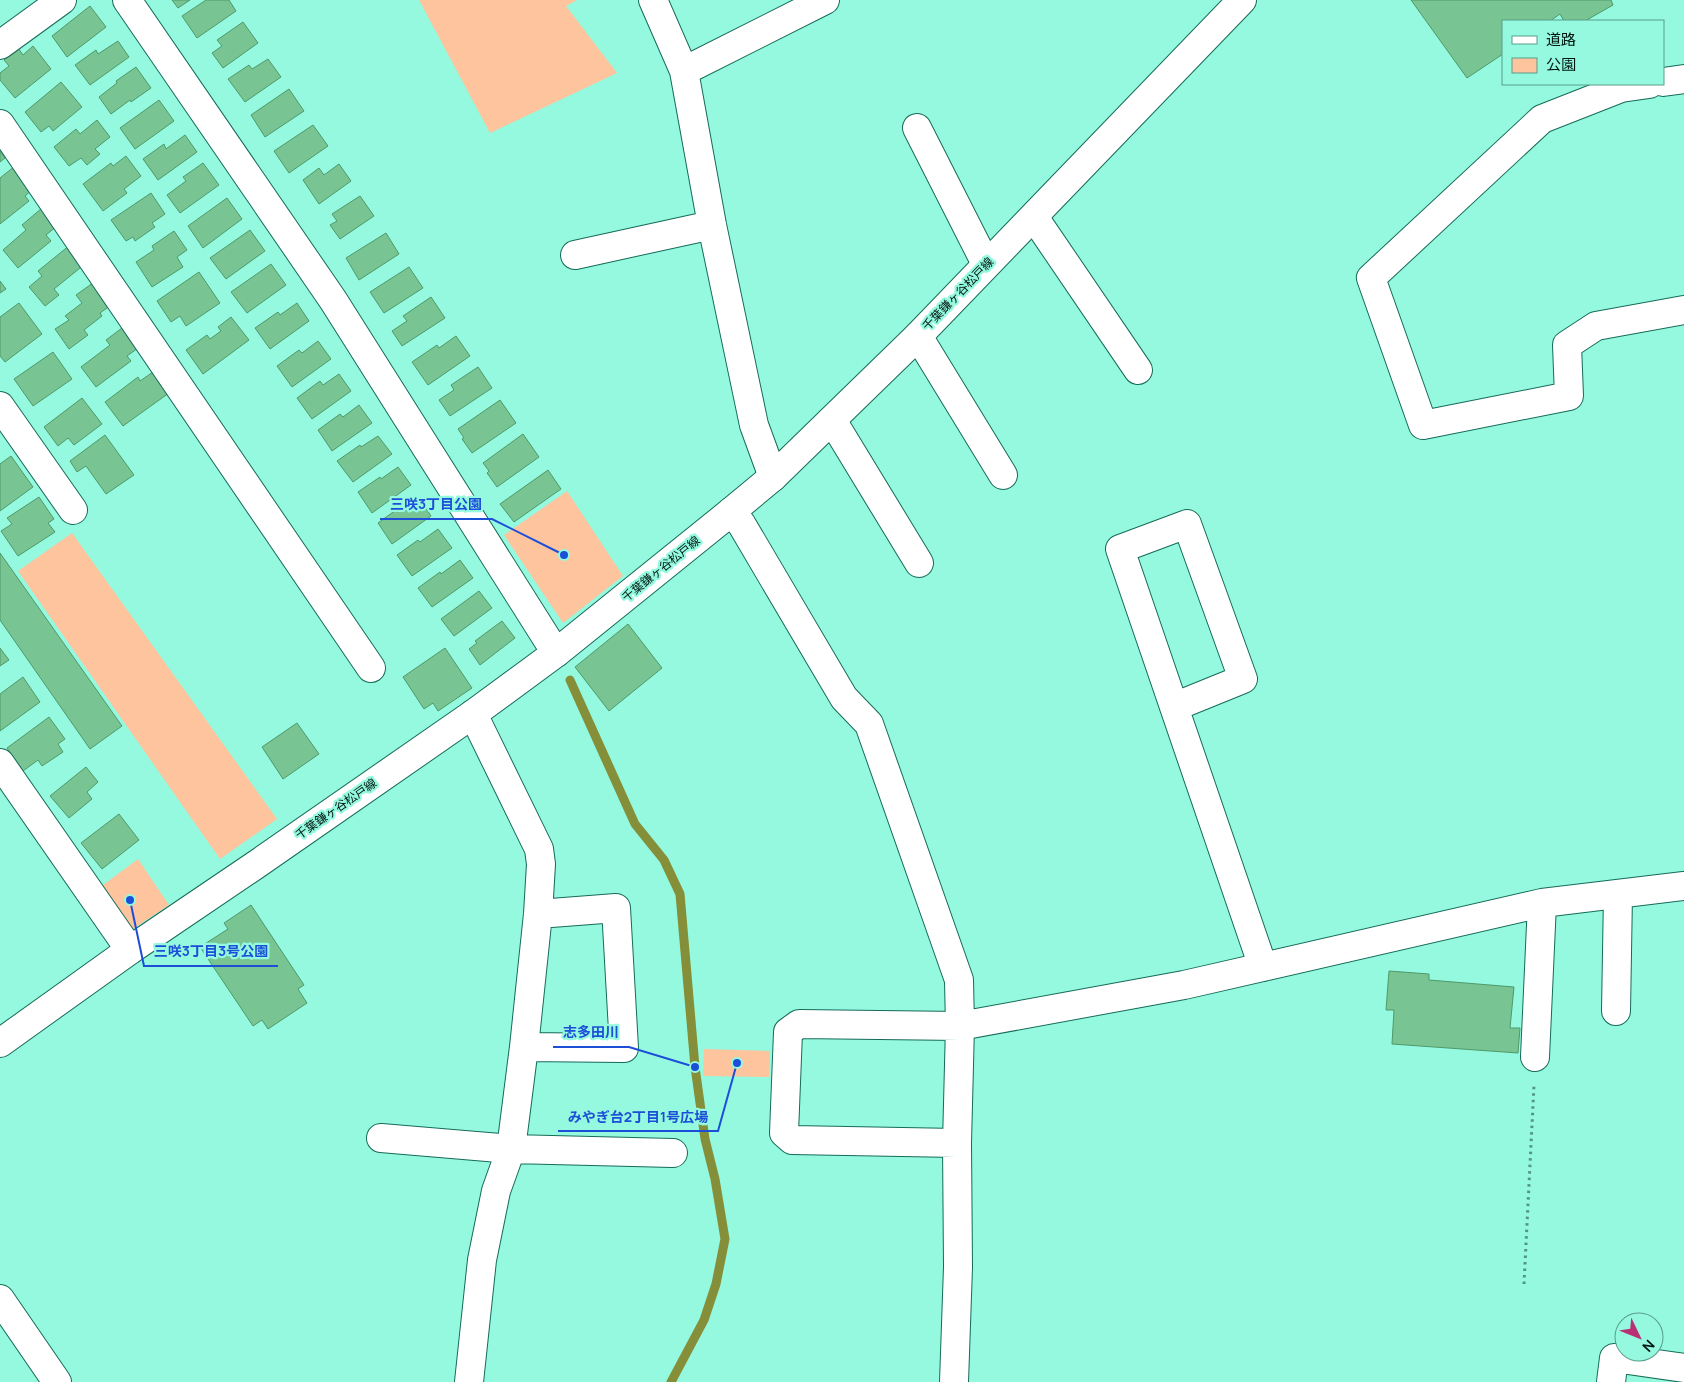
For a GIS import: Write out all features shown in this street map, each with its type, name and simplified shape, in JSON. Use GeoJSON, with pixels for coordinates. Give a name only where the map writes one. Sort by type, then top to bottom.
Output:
{"type":"FeatureCollection","features":[{"type":"Feature","properties":{"kind":"street"},"geometry":{"type":"LineString","coordinates":[[0,45],[62,0]]}},
{"type":"Feature","properties":{"kind":"street"},"geometry":{"type":"LineString","coordinates":[[128,0],[334,300],[556,653]]}},
{"type":"Feature","properties":{"kind":"street"},"geometry":{"type":"LineString","coordinates":[[654,0],[684,71],[712,225],[754,426],[773,477]]}},
{"type":"Feature","properties":{"kind":"street"},"geometry":{"type":"LineString","coordinates":[[684,71],[826,0]]}},
{"type":"Feature","properties":{"kind":"street","name":"千葉鎌ヶ谷松戸線"},"geometry":{"type":"LineString","coordinates":[[0,1043],[130,950],[265,859],[473,714],[556,653],[732,512],[773,477],[918,336],[1242,0]]}},
{"type":"Feature","properties":{"kind":"street"},"geometry":{"type":"LineString","coordinates":[[1664,82],[1684,79]]}},
{"type":"Feature","properties":{"kind":"street"},"geometry":{"type":"LineString","coordinates":[[1642,85],[1621,88],[1542,119],[1371,278],[1423,425],[1570,396],[1567,345],[1596,326],[1684,310]]}},
{"type":"Feature","properties":{"kind":"street"},"geometry":{"type":"LineString","coordinates":[[0,124],[371,668]]}},
{"type":"Feature","properties":{"kind":"street"},"geometry":{"type":"LineString","coordinates":[[917,128],[986,264]]}},
{"type":"Feature","properties":{"kind":"street"},"geometry":{"type":"LineString","coordinates":[[1034,217],[1138,370]]}},
{"type":"Feature","properties":{"kind":"street"},"geometry":{"type":"LineString","coordinates":[[575,254],[712,225]]}},
{"type":"Feature","properties":{"kind":"street"},"geometry":{"type":"LineString","coordinates":[[918,336],[1003,475]]}},
{"type":"Feature","properties":{"kind":"street"},"geometry":{"type":"LineString","coordinates":[[0,406],[73,510]]}},
{"type":"Feature","properties":{"kind":"street"},"geometry":{"type":"LineString","coordinates":[[832,420],[919,563]]}},
{"type":"Feature","properties":{"kind":"street"},"geometry":{"type":"LineString","coordinates":[[732,512],[742,525],[844,698],[869,724],[959,980],[958,1266],[954,1382]]}},
{"type":"Feature","properties":{"kind":"street"},"geometry":{"type":"LineString","coordinates":[[1174,707],[1243,679],[1187,524],[1120,549],[1174,707],[1263,967]]}},
{"type":"Feature","properties":{"kind":"street"},"geometry":{"type":"LineString","coordinates":[[469,1382],[482,1260],[496,1191],[511,1149],[524,1047],[542,864],[540,849],[473,714]]}},
{"type":"Feature","properties":{"kind":"street"},"geometry":{"type":"LineString","coordinates":[[0,763],[130,950]]}},
{"type":"Feature","properties":{"kind":"street"},"geometry":{"type":"LineString","coordinates":[[957,1143],[792,1140],[784,1133],[788,1032],[799,1024],[960,1026],[1184,985],[1542,903],[1684,886]]}},
{"type":"Feature","properties":{"kind":"street"},"geometry":{"type":"LineString","coordinates":[[1616,1011],[1618,894]]}},
{"type":"Feature","properties":{"kind":"street"},"geometry":{"type":"LineString","coordinates":[[1535,1057],[1542,903]]}},
{"type":"Feature","properties":{"kind":"street"},"geometry":{"type":"LineString","coordinates":[[524,1047],[624,1048],[616,908],[538,914]]}},
{"type":"Feature","properties":{"kind":"street"},"geometry":{"type":"LineString","coordinates":[[381,1138],[511,1149],[673,1152]]}},
{"type":"Feature","properties":{"kind":"street"},"geometry":{"type":"LineString","coordinates":[[0,1298],[57,1382]]}},
{"type":"Feature","properties":{"kind":"street"},"geometry":{"type":"LineString","coordinates":[[1611,1382],[1614,1358],[1684,1368]]}},
{"type":"Feature","properties":{"kind":"path"},"geometry":{"type":"LineString","coordinates":[[1524,1284],[1535,1057]]}},
{"type":"Feature","properties":{"kind":"green space"},"geometry":{"type":"Polygon","coordinates":[[[419,0],[577,0],[566,6],[617,73],[490,133],[419,0]]]}},
{"type":"Feature","properties":{"kind":"green space"},"geometry":{"type":"Polygon","coordinates":[[[567,491],[623,576],[563,623],[504,535],[567,491]]]}},
{"type":"Feature","properties":{"kind":"green space"},"geometry":{"type":"Polygon","coordinates":[[[72,533],[277,819],[220,859],[18,571],[72,533]]]}},
{"type":"Feature","properties":{"kind":"green space"},"geometry":{"type":"Polygon","coordinates":[[[138,859],[169,905],[127,933],[91,894],[138,859]]]}},
{"type":"Feature","properties":{"kind":"green space"},"geometry":{"type":"Polygon","coordinates":[[[704,1049],[770,1051],[769,1077],[703,1076],[704,1049]]]}},
{"type":"Feature","properties":{"kind":"building"},"geometry":{"type":"Polygon","coordinates":[[[172,0],[190,0],[178,8],[172,0]]]}},
{"type":"Feature","properties":{"kind":"building"},"geometry":{"type":"Polygon","coordinates":[[[206,0],[229,0],[236,11],[197,38],[182,16],[206,0]]]}},
{"type":"Feature","properties":{"kind":"building"},"geometry":{"type":"Polygon","coordinates":[[[1411,0],[1611,0],[1613,5],[1587,20],[1563,20],[1560,14],[1551,20],[1502,20],[1502,55],[1467,78],[1411,0]]]}},
{"type":"Feature","properties":{"kind":"building"},"geometry":{"type":"Polygon","coordinates":[[[90,6],[106,27],[67,57],[52,36],[90,6]]]}},
{"type":"Feature","properties":{"kind":"building"},"geometry":{"type":"Polygon","coordinates":[[[243,22],[258,43],[223,68],[212,53],[222,46],[217,40],[243,22]]]}},
{"type":"Feature","properties":{"kind":"building"},"geometry":{"type":"Polygon","coordinates":[[[118,41],[129,57],[90,85],[75,65],[96,50],[98,54],[118,41]]]}},
{"type":"Feature","properties":{"kind":"building"},"geometry":{"type":"Polygon","coordinates":[[[33,46],[51,69],[15,98],[0,80],[0,73],[9,66],[4,60],[18,48],[23,55],[33,46]]]}},
{"type":"Feature","properties":{"kind":"building"},"geometry":{"type":"Polygon","coordinates":[[[268,59],[281,77],[245,102],[228,79],[249,65],[252,69],[268,59]]]}},
{"type":"Feature","properties":{"kind":"building"},"geometry":{"type":"Polygon","coordinates":[[[136,67],[151,88],[111,114],[99,97],[117,83],[116,81],[136,67]]]}},
{"type":"Feature","properties":{"kind":"building"},"geometry":{"type":"Polygon","coordinates":[[[61,82],[82,107],[53,131],[49,126],[41,132],[25,112],[61,82]]]}},
{"type":"Feature","properties":{"kind":"building"},"geometry":{"type":"Polygon","coordinates":[[[289,89],[304,111],[265,137],[251,115],[289,89]]]}},
{"type":"Feature","properties":{"kind":"building"},"geometry":{"type":"Polygon","coordinates":[[[159,100],[174,121],[135,149],[120,128],[159,100]]]}},
{"type":"Feature","properties":{"kind":"building"},"geometry":{"type":"Polygon","coordinates":[[[97,120],[110,137],[95,149],[100,154],[87,165],[81,158],[69,166],[54,147],[76,129],[80,134],[97,120]]]}},
{"type":"Feature","properties":{"kind":"building"},"geometry":{"type":"Polygon","coordinates":[[[313,125],[328,146],[289,173],[274,151],[313,125]]]}},
{"type":"Feature","properties":{"kind":"building"},"geometry":{"type":"Polygon","coordinates":[[[185,135],[197,152],[158,180],[143,159],[164,144],[166,149],[185,135]]]}},
{"type":"Feature","properties":{"kind":"building"},"geometry":{"type":"Polygon","coordinates":[[[0,151],[5,158],[0,162],[0,151]]]}},
{"type":"Feature","properties":{"kind":"building"},"geometry":{"type":"Polygon","coordinates":[[[126,156],[141,176],[124,189],[127,193],[103,211],[83,184],[111,163],[113,166],[126,156]]]}},
{"type":"Feature","properties":{"kind":"building"},"geometry":{"type":"Polygon","coordinates":[[[203,163],[219,185],[180,213],[167,195],[186,181],[183,177],[203,163]]]}},
{"type":"Feature","properties":{"kind":"building"},"geometry":{"type":"Polygon","coordinates":[[[339,164],[351,181],[319,204],[303,180],[319,168],[324,175],[339,164]]]}},
{"type":"Feature","properties":{"kind":"building"},"geometry":{"type":"Polygon","coordinates":[[[15,166],[33,189],[25,196],[29,201],[0,224],[0,178],[15,166]]]}},
{"type":"Feature","properties":{"kind":"building"},"geometry":{"type":"Polygon","coordinates":[[[151,193],[165,214],[152,223],[155,227],[135,241],[133,237],[126,241],[111,220],[151,193]]]}},
{"type":"Feature","properties":{"kind":"building"},"geometry":{"type":"Polygon","coordinates":[[[360,196],[374,216],[340,239],[330,225],[337,221],[332,214],[360,196]]]}},
{"type":"Feature","properties":{"kind":"building"},"geometry":{"type":"Polygon","coordinates":[[[227,198],[242,219],[203,248],[188,226],[227,198]]]}},
{"type":"Feature","properties":{"kind":"building"},"geometry":{"type":"Polygon","coordinates":[[[42,208],[57,226],[46,235],[51,241],[18,268],[3,250],[26,230],[22,225],[42,208]]]}},
{"type":"Feature","properties":{"kind":"building"},"geometry":{"type":"Polygon","coordinates":[[[250,230],[265,251],[226,279],[210,258],[250,230]]]}},
{"type":"Feature","properties":{"kind":"building"},"geometry":{"type":"Polygon","coordinates":[[[174,231],[187,250],[177,257],[183,267],[152,287],[136,262],[154,250],[152,246],[174,231]]]}},
{"type":"Feature","properties":{"kind":"building"},"geometry":{"type":"Polygon","coordinates":[[[386,233],[399,254],[359,280],[346,258],[386,233]]]}},
{"type":"Feature","properties":{"kind":"building"},"geometry":{"type":"Polygon","coordinates":[[[70,245],[85,264],[54,289],[59,295],[45,306],[29,287],[42,276],[38,271],[70,245]]]}},
{"type":"Feature","properties":{"kind":"building"},"geometry":{"type":"Polygon","coordinates":[[[271,264],[286,285],[247,313],[231,292],[271,264]]]}},
{"type":"Feature","properties":{"kind":"building"},"geometry":{"type":"Polygon","coordinates":[[[409,267],[423,288],[384,313],[370,292],[409,267]]]}},
{"type":"Feature","properties":{"kind":"building"},"geometry":{"type":"Polygon","coordinates":[[[199,272],[220,303],[186,326],[180,316],[171,322],[157,301],[199,272]]]}},
{"type":"Feature","properties":{"kind":"building"},"geometry":{"type":"Polygon","coordinates":[[[97,280],[114,303],[100,313],[102,316],[84,330],[88,335],[69,349],[55,329],[69,320],[65,316],[82,303],[76,295],[97,280]]]}},
{"type":"Feature","properties":{"kind":"building"},"geometry":{"type":"Polygon","coordinates":[[[0,281],[6,289],[0,293],[0,281]]]}},
{"type":"Feature","properties":{"kind":"building"},"geometry":{"type":"Polygon","coordinates":[[[431,297],[445,318],[402,346],[392,331],[407,321],[403,316],[431,297]]]}},
{"type":"Feature","properties":{"kind":"building"},"geometry":{"type":"Polygon","coordinates":[[[19,303],[42,334],[5,362],[0,356],[0,317],[19,303]]]}},
{"type":"Feature","properties":{"kind":"building"},"geometry":{"type":"Polygon","coordinates":[[[297,303],[309,321],[270,349],[255,328],[278,312],[280,315],[297,303]]]}},
{"type":"Feature","properties":{"kind":"building"},"geometry":{"type":"Polygon","coordinates":[[[231,317],[249,340],[203,374],[186,350],[207,335],[210,339],[221,331],[218,327],[231,317]]]}},
{"type":"Feature","properties":{"kind":"building"},"geometry":{"type":"Polygon","coordinates":[[[126,325],[141,346],[127,356],[131,361],[96,387],[81,367],[110,345],[106,340],[126,325]]]}},
{"type":"Feature","properties":{"kind":"building"},"geometry":{"type":"Polygon","coordinates":[[[456,336],[470,356],[428,385],[412,362],[437,345],[439,348],[456,336]]]}},
{"type":"Feature","properties":{"kind":"building"},"geometry":{"type":"Polygon","coordinates":[[[318,341],[331,359],[292,387],[277,366],[299,350],[302,353],[318,341]]]}},
{"type":"Feature","properties":{"kind":"building"},"geometry":{"type":"Polygon","coordinates":[[[53,352],[72,379],[33,406],[14,379],[53,352]]]}},
{"type":"Feature","properties":{"kind":"building"},"geometry":{"type":"Polygon","coordinates":[[[478,367],[492,388],[450,416],[439,400],[454,390],[451,385],[478,367]]]}},
{"type":"Feature","properties":{"kind":"building"},"geometry":{"type":"Polygon","coordinates":[[[153,372],[169,393],[123,426],[105,402],[138,377],[140,381],[153,372]]]}},
{"type":"Feature","properties":{"kind":"building"},"geometry":{"type":"Polygon","coordinates":[[[339,374],[351,391],[312,419],[297,398],[320,381],[323,385],[339,374]]]}},
{"type":"Feature","properties":{"kind":"building"},"geometry":{"type":"Polygon","coordinates":[[[82,398],[102,424],[74,445],[68,438],[58,446],[44,427],[82,398]]]}},
{"type":"Feature","properties":{"kind":"building"},"geometry":{"type":"Polygon","coordinates":[[[500,400],[516,423],[472,453],[462,439],[464,438],[458,429],[500,400]]]}},
{"type":"Feature","properties":{"kind":"building"},"geometry":{"type":"Polygon","coordinates":[[[359,405],[372,423],[332,451],[318,430],[340,414],[343,417],[359,405]]]}},
{"type":"Feature","properties":{"kind":"building"},"geometry":{"type":"Polygon","coordinates":[[[523,434],[539,457],[497,487],[487,473],[489,471],[483,463],[523,434]]]}},
{"type":"Feature","properties":{"kind":"building"},"geometry":{"type":"Polygon","coordinates":[[[105,435],[134,475],[106,494],[86,466],[77,472],[70,461],[105,435]]]}},
{"type":"Feature","properties":{"kind":"building"},"geometry":{"type":"Polygon","coordinates":[[[378,436],[392,454],[353,482],[337,461],[360,445],[361,447],[378,436]]]}},
{"type":"Feature","properties":{"kind":"building"},"geometry":{"type":"Polygon","coordinates":[[[11,456],[33,487],[0,511],[0,464],[11,456]]]}},
{"type":"Feature","properties":{"kind":"building"},"geometry":{"type":"Polygon","coordinates":[[[398,467],[411,485],[372,513],[358,492],[398,467]]]}},
{"type":"Feature","properties":{"kind":"building"},"geometry":{"type":"Polygon","coordinates":[[[548,470],[561,489],[514,522],[500,504],[548,470]]]}},
{"type":"Feature","properties":{"kind":"building"},"geometry":{"type":"Polygon","coordinates":[[[39,497],[54,519],[48,523],[55,532],[18,556],[1,531],[12,524],[7,518],[39,497]]]}},
{"type":"Feature","properties":{"kind":"building"},"geometry":{"type":"Polygon","coordinates":[[[419,498],[431,516],[392,544],[378,523],[400,507],[401,510],[419,498]]]}},
{"type":"Feature","properties":{"kind":"building"},"geometry":{"type":"Polygon","coordinates":[[[438,529],[452,548],[412,576],[397,555],[438,529]]]}},
{"type":"Feature","properties":{"kind":"building"},"geometry":{"type":"Polygon","coordinates":[[[0,553],[122,726],[90,749],[0,620],[0,553]]]}},
{"type":"Feature","properties":{"kind":"building"},"geometry":{"type":"Polygon","coordinates":[[[460,560],[473,578],[432,607],[418,588],[460,560]]]}},
{"type":"Feature","properties":{"kind":"building"},"geometry":{"type":"Polygon","coordinates":[[[479,591],[492,608],[454,636],[441,619],[479,591]]]}},
{"type":"Feature","properties":{"kind":"building"},"geometry":{"type":"Polygon","coordinates":[[[502,621],[515,638],[480,665],[469,649],[477,643],[475,641],[502,621]]]}},
{"type":"Feature","properties":{"kind":"building"},"geometry":{"type":"Polygon","coordinates":[[[628,624],[662,668],[609,711],[575,667],[628,624]]]}},
{"type":"Feature","properties":{"kind":"building"},"geometry":{"type":"Polygon","coordinates":[[[0,648],[9,660],[0,666],[0,648]]]}},
{"type":"Feature","properties":{"kind":"building"},"geometry":{"type":"Polygon","coordinates":[[[445,648],[472,688],[438,711],[433,703],[424,709],[403,677],[445,648]]]}},
{"type":"Feature","properties":{"kind":"building"},"geometry":{"type":"Polygon","coordinates":[[[23,677],[40,702],[0,731],[0,694],[23,677]]]}},
{"type":"Feature","properties":{"kind":"building"},"geometry":{"type":"Polygon","coordinates":[[[49,717],[65,739],[58,744],[63,752],[42,766],[38,760],[23,771],[7,748],[49,717]]]}},
{"type":"Feature","properties":{"kind":"building"},"geometry":{"type":"Polygon","coordinates":[[[297,723],[319,754],[283,779],[262,747],[297,723]]]}},
{"type":"Feature","properties":{"kind":"building"},"geometry":{"type":"Polygon","coordinates":[[[86,767],[98,782],[87,792],[92,799],[69,818],[50,796],[86,767]]]}},
{"type":"Feature","properties":{"kind":"building"},"geometry":{"type":"Polygon","coordinates":[[[119,814],[139,840],[102,869],[81,843],[119,814]]]}},
{"type":"Feature","properties":{"kind":"building"},"geometry":{"type":"Polygon","coordinates":[[[251,905],[304,985],[298,989],[307,1003],[268,1029],[262,1020],[253,1026],[200,947],[228,929],[224,923],[251,905]]]}},
{"type":"Feature","properties":{"kind":"building"},"geometry":{"type":"Polygon","coordinates":[[[1389,971],[1429,974],[1429,980],[1514,987],[1510,1028],[1520,1028],[1518,1053],[1392,1044],[1394,1010],[1386,1010],[1389,971]]]}},
{"type":"Feature","properties":{"kind":"waterway"},"geometry":{"type":"LineString","coordinates":[[570,680],[635,824],[664,860],[680,894],[695,1067],[705,1139],[715,1179],[725,1239],[716,1284],[704,1320],[671,1382]]}},
{"type":"Feature","properties":{"kind":"place","name":"三咲3丁目公園"},"geometry":{"type":"Point","coordinates":[564,555]}},
{"type":"Feature","properties":{"kind":"place","name":"三咲3丁目3号公園"},"geometry":{"type":"Point","coordinates":[130,900]}},
{"type":"Feature","properties":{"kind":"place","name":"みやぎ台2丁目1号広場"},"geometry":{"type":"Point","coordinates":[737,1063]}},
{"type":"Feature","properties":{"kind":"place","name":"志多田川"},"geometry":{"type":"Point","coordinates":[695,1067]}}]}
